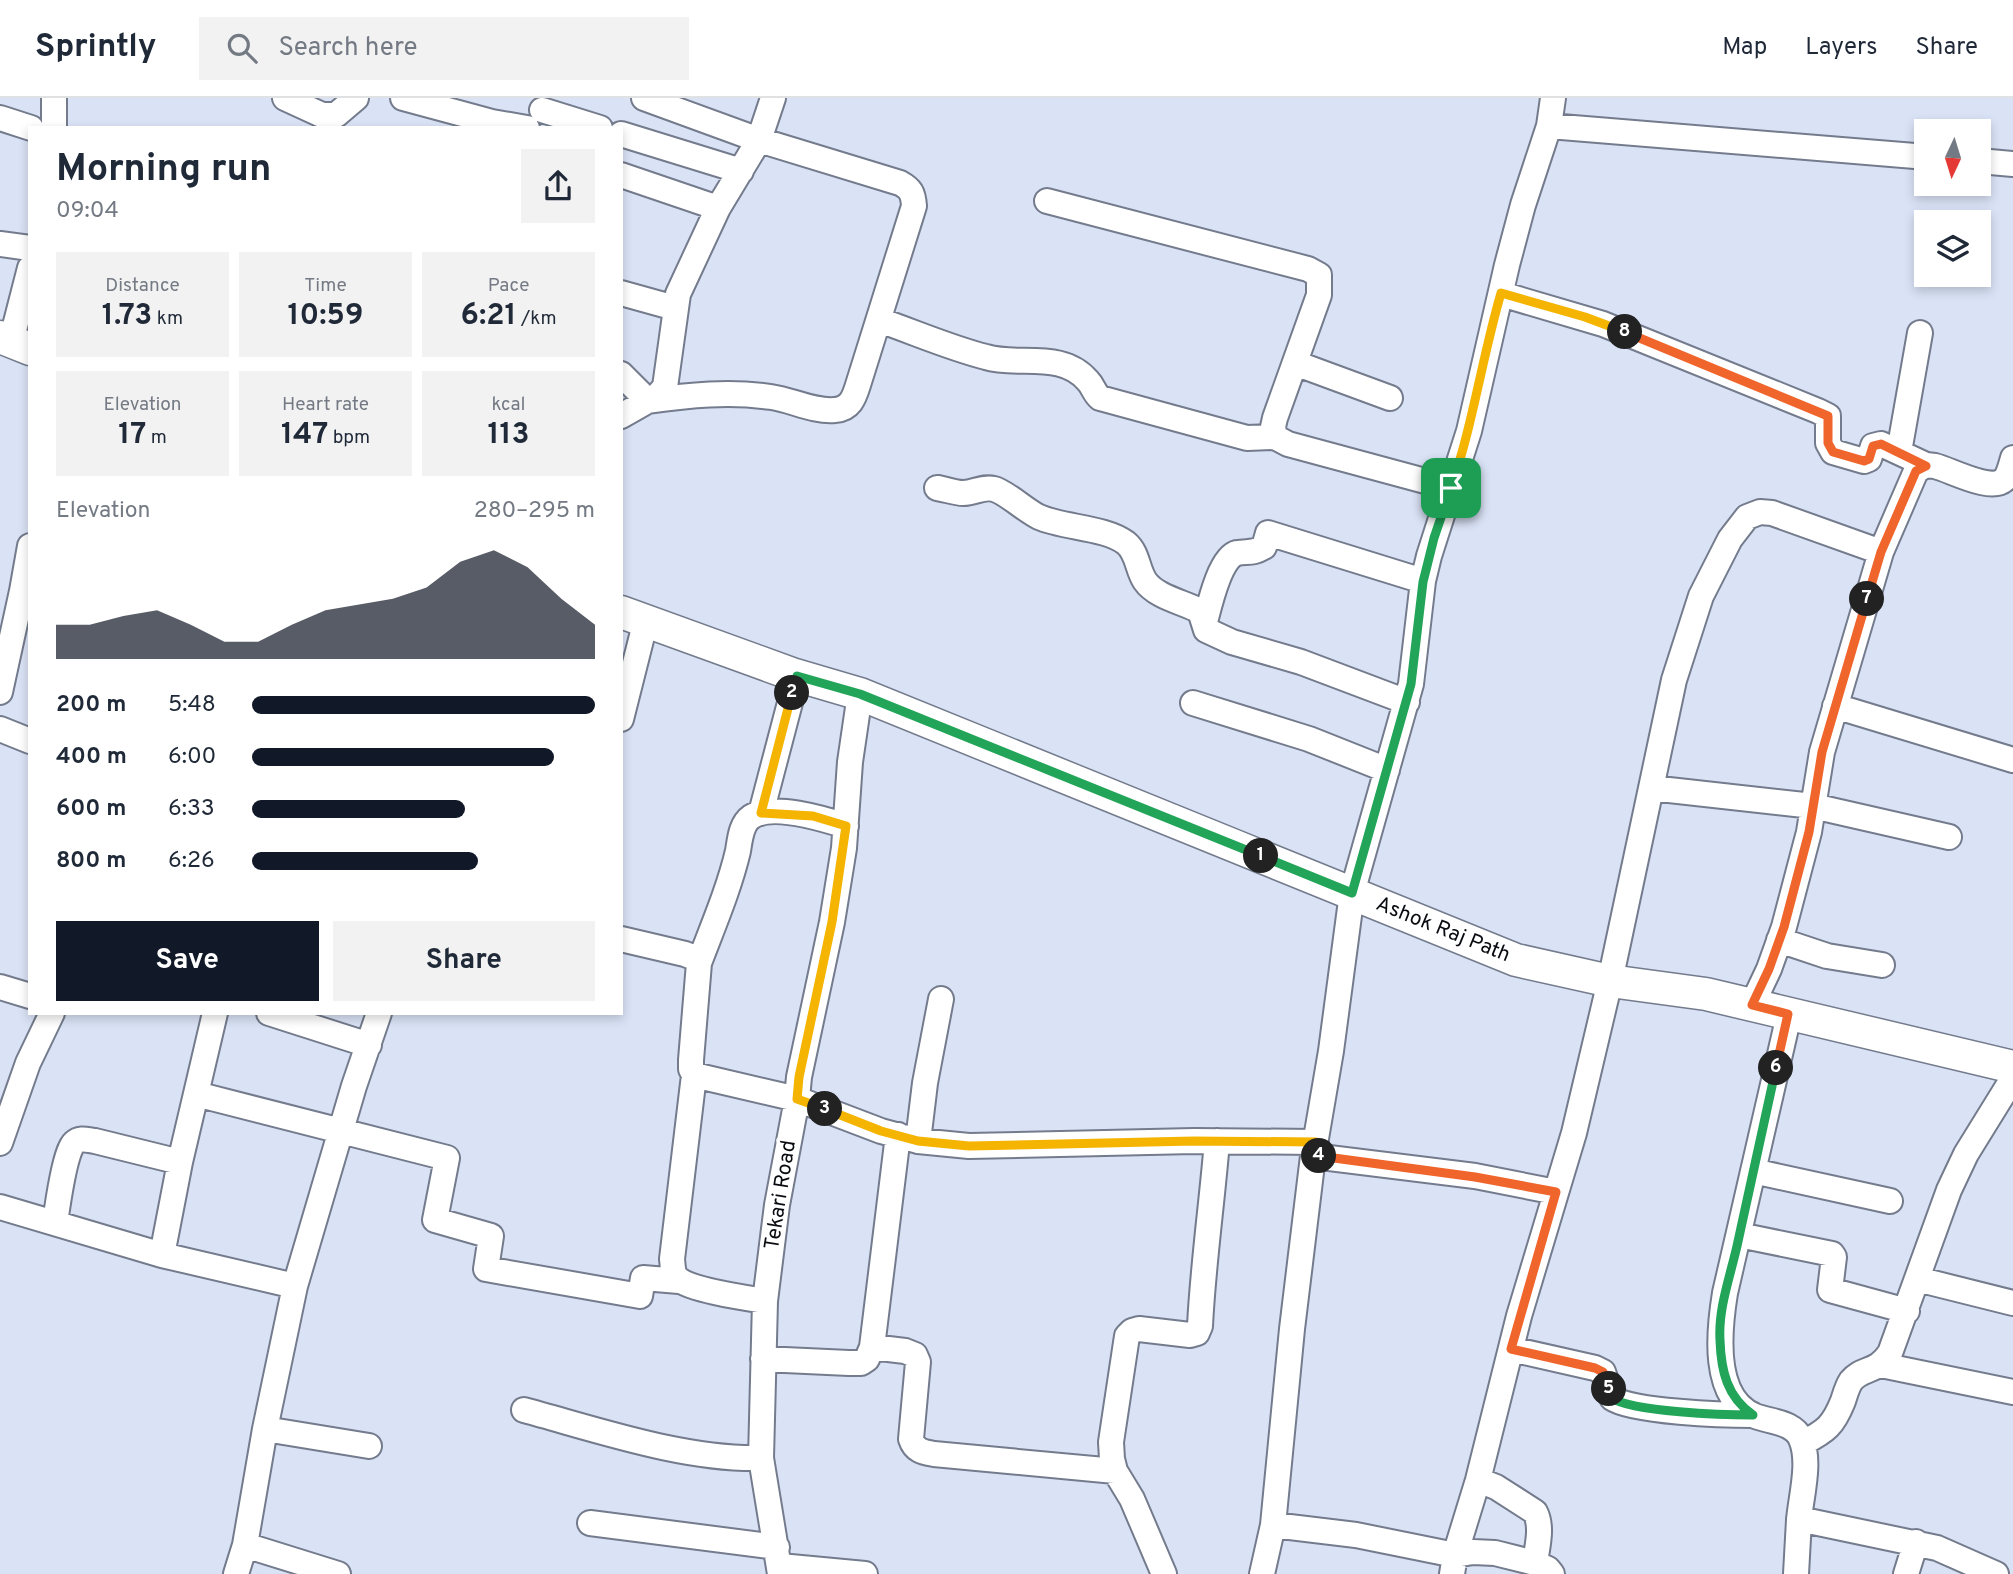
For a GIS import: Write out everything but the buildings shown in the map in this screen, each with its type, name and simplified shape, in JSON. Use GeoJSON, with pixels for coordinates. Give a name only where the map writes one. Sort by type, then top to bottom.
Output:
{"type":"FeatureCollection","features":[{"type":"Feature","properties":{"kind":"main road","name":"Ashok Raj Path"},"geometry":{"type":"LineString","coordinates":[[634,616],[797,676],[860,694],[1516,960],[1610,981],[1706,994],[2013,1067]]}},
{"type":"Feature","properties":{"kind":"street"},"geometry":{"type":"LineString","coordinates":[[54,98],[54,126]]}},
{"type":"Feature","properties":{"kind":"street"},"geometry":{"type":"LineString","coordinates":[[287,99],[335,122],[356,98]]}},
{"type":"Feature","properties":{"kind":"street"},"geometry":{"type":"LineString","coordinates":[[403,98],[509,126],[538,116],[590,126]]}},
{"type":"Feature","properties":{"kind":"street"},"geometry":{"type":"LineString","coordinates":[[644,98],[759,141],[900,183],[914,194],[914,206],[879,320],[853,399],[847,407],[821,410],[774,397],[731,394],[688,395],[648,401]]}},
{"type":"Feature","properties":{"kind":"street"},"geometry":{"type":"LineString","coordinates":[[623,415],[658,395],[666,387],[675,308],[685,278],[718,208],[759,141],[773,98]]}},
{"type":"Feature","properties":{"kind":"street"},"geometry":{"type":"LineString","coordinates":[[1262,1574],[1273,1525],[1292,1329],[1352,893],[1407,702],[1423,582],[1434,538],[1469,431],[1492,325],[1523,205],[1549,126],[1553,98]]}},
{"type":"Feature","properties":{"kind":"street"},"geometry":{"type":"LineString","coordinates":[[0,118],[28,127]]}},
{"type":"Feature","properties":{"kind":"street"},"geometry":{"type":"LineString","coordinates":[[1549,126],[1914,156]]}},
{"type":"Feature","properties":{"kind":"street"},"geometry":{"type":"LineString","coordinates":[[623,135],[741,171]]}},
{"type":"Feature","properties":{"kind":"street"},"geometry":{"type":"LineString","coordinates":[[1992,163],[2013,164]]}},
{"type":"Feature","properties":{"kind":"street"},"geometry":{"type":"LineString","coordinates":[[623,176],[718,208]]}},
{"type":"Feature","properties":{"kind":"street"},"geometry":{"type":"LineString","coordinates":[[1047,201],[1308,269],[1319,275],[1319,295],[1275,418],[1275,437]]}},
{"type":"Feature","properties":{"kind":"street"},"geometry":{"type":"LineString","coordinates":[[0,244],[28,248]]}},
{"type":"Feature","properties":{"kind":"street"},"geometry":{"type":"LineString","coordinates":[[14,343],[28,277]]}},
{"type":"Feature","properties":{"kind":"street"},"geometry":{"type":"LineString","coordinates":[[1501,293],[1594,321],[1818,411],[1828,416],[1828,443],[1833,452],[1864,461],[1869,459],[1873,446],[1877,444],[1926,466],[1943,468],[1987,484],[1999,483],[2007,478],[2013,458]]}},
{"type":"Feature","properties":{"kind":"street"},"geometry":{"type":"LineString","coordinates":[[623,294],[675,308]]}},
{"type":"Feature","properties":{"kind":"street"},"geometry":{"type":"LineString","coordinates":[[879,320],[988,358],[1053,362],[1070,368],[1089,382],[1093,392],[1100,398],[1240,437],[1275,437],[1288,444],[1451,488]]}},
{"type":"Feature","properties":{"kind":"street"},"geometry":{"type":"LineString","coordinates":[[1899,452],[1920,333]]}},
{"type":"Feature","properties":{"kind":"street"},"geometry":{"type":"LineString","coordinates":[[1295,363],[1390,398]]}},
{"type":"Feature","properties":{"kind":"street"},"geometry":{"type":"LineString","coordinates":[[623,376],[648,401]]}},
{"type":"Feature","properties":{"kind":"street"},"geometry":{"type":"LineString","coordinates":[[1752,1005],[1779,940],[1801,864],[1822,752],[1881,552],[1916,471],[1926,466]]}},
{"type":"Feature","properties":{"kind":"street"},"geometry":{"type":"LineString","coordinates":[[937,488],[962,493],[984,487],[1000,491],[1038,516],[1116,538],[1127,544],[1134,553],[1144,579],[1153,590],[1200,611],[1206,630],[1232,642],[1301,662],[1407,702]]}},
{"type":"Feature","properties":{"kind":"street"},"geometry":{"type":"LineString","coordinates":[[1454,1564],[1511,1349],[1574,1133],[1610,981],[1674,680],[1701,596],[1725,549],[1747,517],[1760,512],[1772,513],[1881,552]]}},
{"type":"Feature","properties":{"kind":"street"},"geometry":{"type":"LineString","coordinates":[[1205,622],[1217,582],[1229,558],[1237,553],[1247,554],[1264,547],[1268,533],[1423,582]]}},
{"type":"Feature","properties":{"kind":"street"},"geometry":{"type":"LineString","coordinates":[[0,692],[28,557]]}},
{"type":"Feature","properties":{"kind":"street"},"geometry":{"type":"LineString","coordinates":[[623,703],[634,616]]}},
{"type":"Feature","properties":{"kind":"street"},"geometry":{"type":"LineString","coordinates":[[761,813],[797,676]]}},
{"type":"Feature","properties":{"kind":"street","name":"Tekari Road"},"geometry":{"type":"LineString","coordinates":[[779,1562],[761,1458],[765,1301],[777,1205],[799,1077],[832,922],[846,826],[850,762],[860,694]]}},
{"type":"Feature","properties":{"kind":"street"},"geometry":{"type":"LineString","coordinates":[[1193,703],[1309,739],[1387,770]]}},
{"type":"Feature","properties":{"kind":"street"},"geometry":{"type":"LineString","coordinates":[[1835,706],[2013,760]]}},
{"type":"Feature","properties":{"kind":"street"},"geometry":{"type":"LineString","coordinates":[[0,729],[28,739]]}},
{"type":"Feature","properties":{"kind":"street"},"geometry":{"type":"LineString","coordinates":[[1651,788],[1813,806],[1949,837]]}},
{"type":"Feature","properties":{"kind":"street"},"geometry":{"type":"LineString","coordinates":[[679,1280],[673,1273],[672,1259],[694,1074],[691,1060],[699,963],[725,897],[743,828],[750,818],[761,813],[813,816],[846,826]]}},
{"type":"Feature","properties":{"kind":"street"},"geometry":{"type":"LineString","coordinates":[[623,939],[685,954],[699,963]]}},
{"type":"Feature","properties":{"kind":"street"},"geometry":{"type":"LineString","coordinates":[[1779,940],[1828,956],[1882,965]]}},
{"type":"Feature","properties":{"kind":"street"},"geometry":{"type":"LineString","coordinates":[[0,987],[28,995]]}},
{"type":"Feature","properties":{"kind":"street"},"geometry":{"type":"LineString","coordinates":[[763,1359],[861,1363],[867,1359],[872,1347],[908,1138],[925,1083],[942,999]]}},
{"type":"Feature","properties":{"kind":"street"},"geometry":{"type":"LineString","coordinates":[[1753,1415],[1739,1406],[1731,1394],[1721,1356],[1721,1319],[1788,1014]]}},
{"type":"Feature","properties":{"kind":"street"},"geometry":{"type":"LineString","coordinates":[[0,1143],[28,1063],[51,1015]]}},
{"type":"Feature","properties":{"kind":"street"},"geometry":{"type":"LineString","coordinates":[[162,1255],[215,1015]]}},
{"type":"Feature","properties":{"kind":"street"},"geometry":{"type":"LineString","coordinates":[[275,1015],[369,1045]]}},
{"type":"Feature","properties":{"kind":"street"},"geometry":{"type":"LineString","coordinates":[[236,1574],[245,1545],[265,1429],[295,1286],[378,1015]]}},
{"type":"Feature","properties":{"kind":"street"},"geometry":{"type":"LineString","coordinates":[[694,1074],[797,1099],[908,1138],[969,1146],[1217,1141],[1315,1149],[1556,1192]]}},
{"type":"Feature","properties":{"kind":"street"},"geometry":{"type":"LineString","coordinates":[[1803,1443],[1833,1423],[1852,1380],[1881,1365],[1890,1353],[1949,1189],[1972,1144],[2013,1078]]}},
{"type":"Feature","properties":{"kind":"street"},"geometry":{"type":"LineString","coordinates":[[196,1094],[447,1158],[435,1220],[491,1236],[486,1269],[640,1296],[643,1278],[679,1280],[723,1293],[765,1301]]}},
{"type":"Feature","properties":{"kind":"street"},"geometry":{"type":"LineString","coordinates":[[55,1223],[70,1148],[75,1141],[95,1141],[180,1163]]}},
{"type":"Feature","properties":{"kind":"street"},"geometry":{"type":"LineString","coordinates":[[1164,1574],[1132,1500],[1115,1471],[1111,1442],[1127,1336],[1139,1329],[1190,1335],[1197,1333],[1200,1326],[1203,1269],[1217,1141]]}},
{"type":"Feature","properties":{"kind":"street"},"geometry":{"type":"LineString","coordinates":[[1753,1171],[1890,1200]]}},
{"type":"Feature","properties":{"kind":"street"},"geometry":{"type":"LineString","coordinates":[[0,1207],[162,1255],[295,1286]]}},
{"type":"Feature","properties":{"kind":"street"},"geometry":{"type":"LineString","coordinates":[[1739,1235],[1832,1254],[1830,1290],[1907,1311]]}},
{"type":"Feature","properties":{"kind":"street"},"geometry":{"type":"LineString","coordinates":[[1917,1279],[2013,1303]]}},
{"type":"Feature","properties":{"kind":"street"},"geometry":{"type":"LineString","coordinates":[[872,1347],[905,1350],[915,1355],[918,1362],[911,1439],[918,1450],[960,1457],[1115,1471]]}},
{"type":"Feature","properties":{"kind":"street"},"geometry":{"type":"LineString","coordinates":[[1511,1349],[1595,1368],[1603,1372],[1612,1398],[1626,1404],[1690,1413],[1753,1415],[1789,1426],[1798,1433],[1803,1443],[1804,1474],[1796,1574]]}},
{"type":"Feature","properties":{"kind":"street"},"geometry":{"type":"LineString","coordinates":[[1881,1365],[2013,1392]]}},
{"type":"Feature","properties":{"kind":"street"},"geometry":{"type":"LineString","coordinates":[[524,1410],[619,1436],[699,1453],[736,1459],[761,1458]]}},
{"type":"Feature","properties":{"kind":"street"},"geometry":{"type":"LineString","coordinates":[[265,1429],[369,1446]]}},
{"type":"Feature","properties":{"kind":"street"},"geometry":{"type":"LineString","coordinates":[[1273,1525],[1356,1535],[1454,1564],[1495,1553],[1544,1569],[1535,1512],[1496,1487],[1478,1480]]}},
{"type":"Feature","properties":{"kind":"street"},"geometry":{"type":"LineString","coordinates":[[1799,1519],[1916,1542],[1937,1548],[1996,1574]]}},
{"type":"Feature","properties":{"kind":"street"},"geometry":{"type":"LineString","coordinates":[[590,1523],[779,1562],[865,1574]]}},
{"type":"Feature","properties":{"kind":"street"},"geometry":{"type":"LineString","coordinates":[[1906,1574],[1916,1542]]}},
{"type":"Feature","properties":{"kind":"street"},"geometry":{"type":"LineString","coordinates":[[245,1545],[338,1574]]}},
{"type":"Feature","properties":{"kind":"route"},"geometry":{"type":"LineString","coordinates":[[1501,293],[1585,317],[1818,411],[1828,416],[1828,443],[1833,452],[1867,461],[1873,446],[1881,444],[1926,466],[1916,471],[1881,552],[1822,752],[1809,832],[1784,927],[1752,1005],[1788,1014],[1725,1293],[1719,1337],[1724,1373],[1731,1394],[1739,1406],[1753,1415],[1690,1413],[1617,1402],[1609,1392],[1603,1372],[1595,1368],[1511,1349],[1556,1192],[1523,1184],[1314,1156],[1316,1142],[1194,1141],[969,1146],[918,1141],[881,1131],[797,1099],[799,1077],[832,922],[846,826],[813,816],[761,813],[797,676],[860,694],[1352,893],[1411,684],[1423,582],[1451,488],[1469,431],[1501,293]]}}]}
